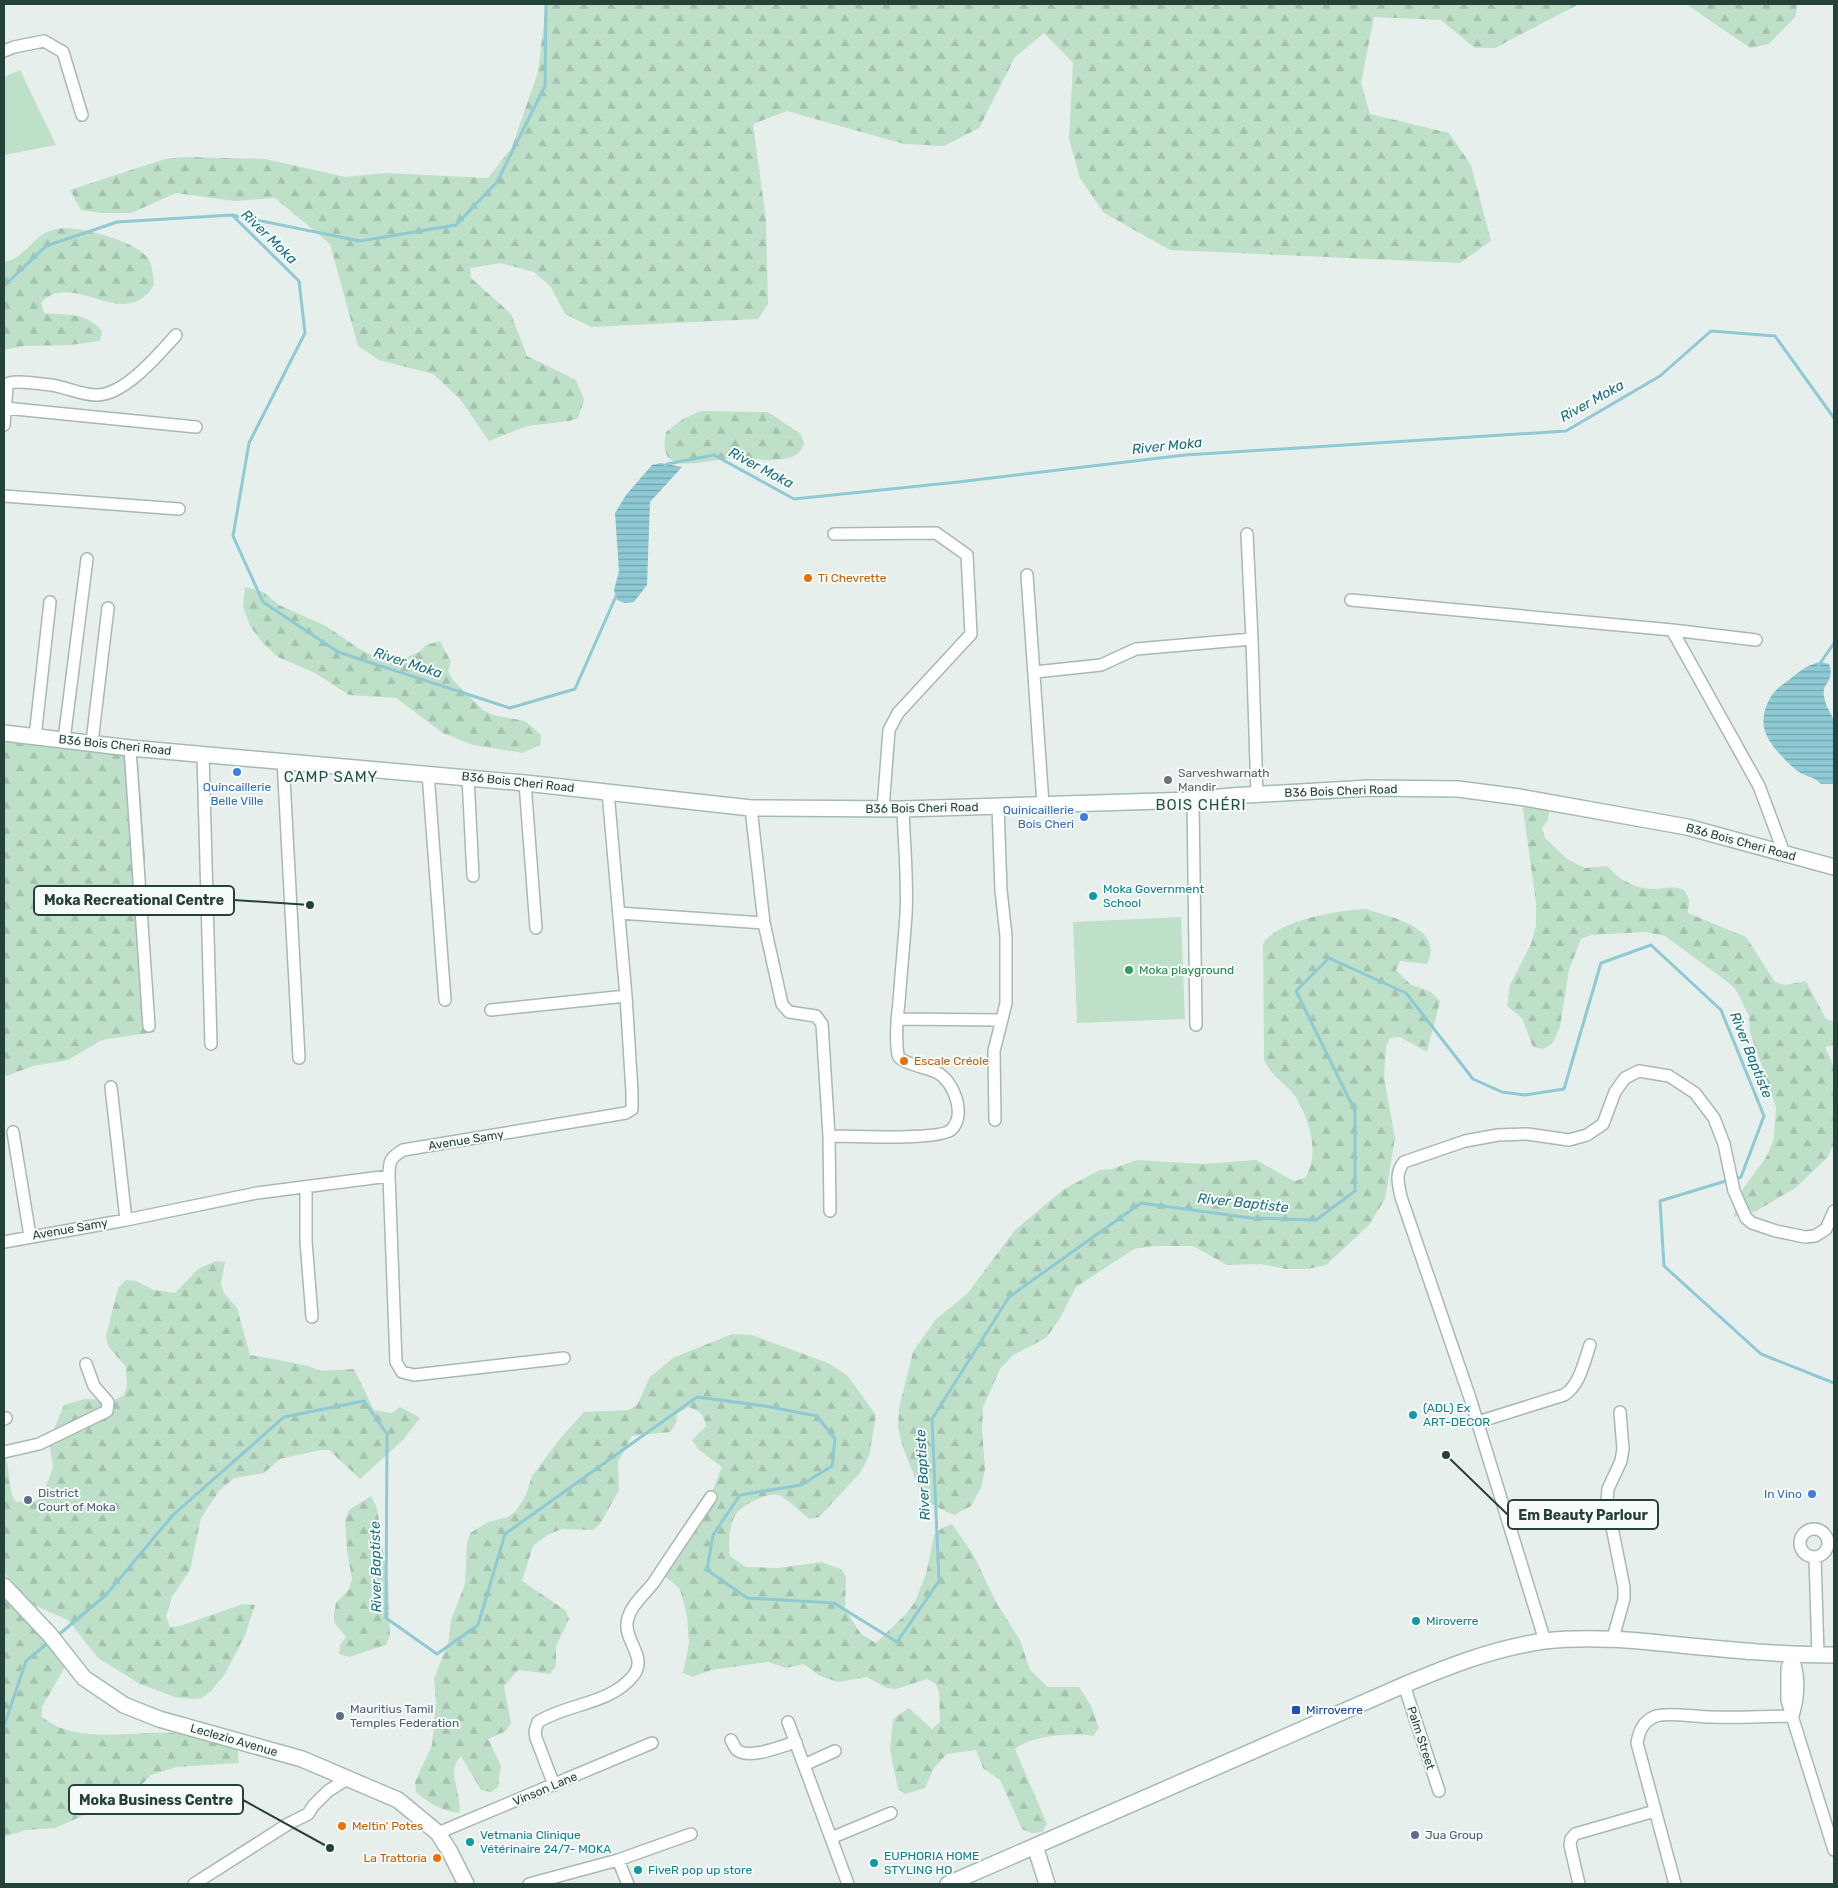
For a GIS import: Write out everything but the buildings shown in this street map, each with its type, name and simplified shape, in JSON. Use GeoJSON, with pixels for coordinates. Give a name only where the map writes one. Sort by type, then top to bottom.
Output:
{"type":"FeatureCollection","features":[{"type":"Feature","properties":{"kind":"main road","name":"B36 Bois Cheri Road"},"geometry":{"type":"LineString","coordinates":[[4,734],[92,742],[130,748],[428,773],[751,808],[903,809],[1193,800],[1369,788],[1458,789],[1519,797],[1687,826],[1834,867]]}},
{"type":"Feature","properties":{"kind":"main road","name":"Leclezio Avenue"},"geometry":{"type":"LineString","coordinates":[[4,1586],[84,1678],[124,1706],[159,1719],[302,1759],[398,1800],[438,1833],[466,1884]]}},
{"type":"Feature","properties":{"kind":"main road"},"geometry":{"type":"LineString","coordinates":[[948,1884],[1458,1662],[1511,1646],[1545,1641],[1613,1638],[1792,1655],[1834,1656]]}},
{"type":"Feature","properties":{"kind":"main road"},"geometry":{"type":"LineString","coordinates":[[1035,1846],[1047,1884]]}},
{"type":"Feature","properties":{"kind":"street"},"geometry":{"type":"LineString","coordinates":[[4,52],[14,47],[44,41],[63,52],[82,115]]}},
{"type":"Feature","properties":{"kind":"street"},"geometry":{"type":"LineString","coordinates":[[4,425],[6,387],[11,382],[55,386],[93,395],[111,393],[128,383],[161,352],[176,334]]}},
{"type":"Feature","properties":{"kind":"street"},"geometry":{"type":"LineString","coordinates":[[5,408],[196,427]]}},
{"type":"Feature","properties":{"kind":"street"},"geometry":{"type":"LineString","coordinates":[[4,496],[179,509]]}},
{"type":"Feature","properties":{"kind":"street"},"geometry":{"type":"LineString","coordinates":[[834,534],[936,534],[967,556],[971,634],[898,713],[889,730],[883,809]]}},
{"type":"Feature","properties":{"kind":"street"},"geometry":{"type":"LineString","coordinates":[[1246,534],[1252,639],[1257,795]]}},
{"type":"Feature","properties":{"kind":"street"},"geometry":{"type":"LineString","coordinates":[[64,740],[87,559]]}},
{"type":"Feature","properties":{"kind":"street"},"geometry":{"type":"LineString","coordinates":[[1027,575],[1043,804]]}},
{"type":"Feature","properties":{"kind":"street"},"geometry":{"type":"LineString","coordinates":[[1352,600],[1672,630],[1756,640]]}},
{"type":"Feature","properties":{"kind":"street"},"geometry":{"type":"LineString","coordinates":[[36,737],[50,602]]}},
{"type":"Feature","properties":{"kind":"street"},"geometry":{"type":"LineString","coordinates":[[92,742],[108,608]]}},
{"type":"Feature","properties":{"kind":"street"},"geometry":{"type":"LineString","coordinates":[[1672,630],[1758,786],[1784,853]]}},
{"type":"Feature","properties":{"kind":"street"},"geometry":{"type":"LineString","coordinates":[[1035,672],[1102,665],[1136,649],[1252,639]]}},
{"type":"Feature","properties":{"kind":"street"},"geometry":{"type":"LineString","coordinates":[[130,748],[149,1026]]}},
{"type":"Feature","properties":{"kind":"street"},"geometry":{"type":"LineString","coordinates":[[203,754],[211,1044]]}},
{"type":"Feature","properties":{"kind":"street"},"geometry":{"type":"LineString","coordinates":[[283,760],[299,1058]]}},
{"type":"Feature","properties":{"kind":"street"},"geometry":{"type":"LineString","coordinates":[[428,773],[445,1000]]}},
{"type":"Feature","properties":{"kind":"street"},"geometry":{"type":"LineString","coordinates":[[468,777],[473,876]]}},
{"type":"Feature","properties":{"kind":"street"},"geometry":{"type":"LineString","coordinates":[[525,783],[536,928]]}},
{"type":"Feature","properties":{"kind":"street","name":"Avenue Samy"},"geometry":{"type":"LineString","coordinates":[[4,1242],[126,1220],[257,1193],[389,1176],[389,1164],[392,1157],[403,1150],[626,1113],[632,1109],[626,996],[608,792]]}},
{"type":"Feature","properties":{"kind":"street"},"geometry":{"type":"LineString","coordinates":[[1193,800],[1196,1025]]}},
{"type":"Feature","properties":{"kind":"street"},"geometry":{"type":"LineString","coordinates":[[995,1120],[994,1051],[1006,1002],[1006,936],[1001,890],[998,806]]}},
{"type":"Feature","properties":{"kind":"street"},"geometry":{"type":"LineString","coordinates":[[751,808],[764,923],[782,1004],[789,1012],[816,1016],[822,1024],[829,1136],[830,1211]]}},
{"type":"Feature","properties":{"kind":"street"},"geometry":{"type":"LineString","coordinates":[[829,1136],[920,1137],[943,1134],[952,1130],[957,1121],[957,1104],[948,1081],[938,1073],[899,1059],[897,1019],[906,913],[903,809]]}},
{"type":"Feature","properties":{"kind":"street"},"geometry":{"type":"LineString","coordinates":[[619,913],[764,923]]}},
{"type":"Feature","properties":{"kind":"street"},"geometry":{"type":"LineString","coordinates":[[491,1010],[626,996]]}},
{"type":"Feature","properties":{"kind":"street"},"geometry":{"type":"LineString","coordinates":[[897,1019],[1002,1020]]}},
{"type":"Feature","properties":{"kind":"street"},"geometry":{"type":"LineString","coordinates":[[1545,1641],[1478,1422],[1401,1197],[1397,1179],[1398,1169],[1404,1162],[1465,1141],[1498,1135],[1527,1134],[1569,1140],[1587,1135],[1602,1124],[1615,1092],[1625,1078],[1639,1071],[1669,1076],[1695,1093],[1714,1118],[1724,1144],[1734,1191],[1746,1218],[1752,1223],[1776,1231],[1805,1237],[1815,1236],[1826,1229],[1834,1211]]}},
{"type":"Feature","properties":{"kind":"street"},"geometry":{"type":"LineString","coordinates":[[111,1087],[126,1220]]}},
{"type":"Feature","properties":{"kind":"street"},"geometry":{"type":"LineString","coordinates":[[13,1132],[30,1236]]}},
{"type":"Feature","properties":{"kind":"street"},"geometry":{"type":"LineString","coordinates":[[389,1176],[396,1362],[402,1372],[414,1375],[564,1358]]}},
{"type":"Feature","properties":{"kind":"street"},"geometry":{"type":"LineString","coordinates":[[306,1186],[306,1241],[312,1317]]}},
{"type":"Feature","properties":{"kind":"street"},"geometry":{"type":"LineString","coordinates":[[1478,1422],[1564,1395],[1576,1383],[1590,1345]]}},
{"type":"Feature","properties":{"kind":"street"},"geometry":{"type":"LineString","coordinates":[[4,1452],[39,1444],[107,1411],[108,1402],[94,1386],[86,1364]]}},
{"type":"Feature","properties":{"kind":"street"},"geometry":{"type":"LineString","coordinates":[[1613,1638],[1624,1600],[1624,1587],[1606,1502],[1608,1489],[1621,1461],[1623,1449],[1620,1412]]}},
{"type":"Feature","properties":{"kind":"street"},"geometry":{"type":"LineString","coordinates":[[554,1785],[536,1738],[538,1722],[546,1717],[595,1701],[622,1687],[634,1675],[639,1665],[636,1650],[629,1636],[627,1622],[633,1607],[652,1584],[711,1497]]}},
{"type":"Feature","properties":{"kind":"street"},"geometry":{"type":"LineString","coordinates":[[1815,1557],[1818,1655]]}},
{"type":"Feature","properties":{"kind":"street"},"geometry":{"type":"LineString","coordinates":[[1792,1655],[1787,1668],[1787,1700],[1834,1850]]}},
{"type":"Feature","properties":{"kind":"street","name":"Palm Street"},"geometry":{"type":"LineString","coordinates":[[1404,1685],[1439,1791]]}},
{"type":"Feature","properties":{"kind":"street"},"geometry":{"type":"LineString","coordinates":[[1675,1884],[1637,1743],[1639,1732],[1645,1723],[1656,1716],[1667,1715],[1710,1718],[1793,1716]]}},
{"type":"Feature","properties":{"kind":"street"},"geometry":{"type":"LineString","coordinates":[[788,1722],[848,1884]]}},
{"type":"Feature","properties":{"kind":"street"},"geometry":{"type":"LineString","coordinates":[[730,1740],[736,1749],[752,1754],[796,1742]]}},
{"type":"Feature","properties":{"kind":"street","name":"Vinson Lane"},"geometry":{"type":"LineString","coordinates":[[438,1833],[652,1743]]}},
{"type":"Feature","properties":{"kind":"street"},"geometry":{"type":"LineString","coordinates":[[804,1765],[835,1752]]}},
{"type":"Feature","properties":{"kind":"street"},"geometry":{"type":"LineString","coordinates":[[194,1884],[310,1810],[328,1791],[347,1779]]}},
{"type":"Feature","properties":{"kind":"street"},"geometry":{"type":"LineString","coordinates":[[1580,1884],[1570,1845],[1571,1839],[1576,1834],[1655,1810]]}},
{"type":"Feature","properties":{"kind":"street"},"geometry":{"type":"LineString","coordinates":[[831,1838],[891,1814]]}},
{"type":"Feature","properties":{"kind":"street"},"geometry":{"type":"LineString","coordinates":[[529,1884],[618,1860],[691,1834]]}},
{"type":"Feature","properties":{"kind":"street"},"geometry":{"type":"LineString","coordinates":[[618,1860],[628,1884]]}},
{"type":"Feature","properties":{"kind":"green space"},"geometry":{"type":"Polygon","coordinates":[[[546,4],[1579,4],[1495,48],[1475,48],[1441,20],[1374,17],[1361,83],[1370,114],[1449,133],[1471,165],[1491,241],[1460,263],[1170,250],[1104,213],[1080,178],[1069,139],[1073,63],[1044,33],[1015,57],[979,128],[944,146],[904,144],[787,111],[753,124],[766,220],[768,304],[758,319],[591,327],[565,314],[551,287],[534,272],[501,263],[470,268],[471,278],[511,314],[527,356],[576,380],[584,400],[578,418],[569,421],[527,426],[489,441],[460,399],[433,374],[379,360],[358,346],[330,244],[275,198],[235,201],[176,193],[131,213],[101,213],[81,210],[70,190],[165,159],[186,157],[265,159],[345,177],[385,173],[488,178],[512,147],[538,72],[546,4]]]}},
{"type":"Feature","properties":{"kind":"green space"},"geometry":{"type":"Polygon","coordinates":[[[1686,4],[1797,4],[1796,16],[1769,44],[1750,48],[1686,4]]]}},
{"type":"Feature","properties":{"kind":"green space"},"geometry":{"type":"Polygon","coordinates":[[[20,70],[56,145],[4,155],[4,77],[20,70]]]}},
{"type":"Feature","properties":{"kind":"green space"},"geometry":{"type":"Polygon","coordinates":[[[64,228],[98,233],[125,242],[136,248],[150,262],[154,285],[142,298],[128,304],[114,303],[68,292],[54,294],[41,303],[44,313],[83,317],[89,320],[102,331],[100,341],[70,345],[24,346],[4,350],[4,262],[21,254],[45,233],[64,228]]]}},
{"type":"Feature","properties":{"kind":"green space"},"geometry":{"type":"Polygon","coordinates":[[[701,411],[768,412],[801,434],[804,444],[797,454],[784,459],[730,458],[701,463],[675,462],[665,452],[666,432],[683,419],[701,411]]]}},
{"type":"Feature","properties":{"kind":"green space"},"geometry":{"type":"Polygon","coordinates":[[[245,587],[263,592],[279,605],[326,626],[361,650],[381,659],[401,660],[419,652],[426,645],[440,641],[451,662],[448,671],[453,680],[483,710],[493,715],[525,721],[541,735],[540,745],[523,753],[473,745],[443,733],[396,698],[349,695],[315,673],[278,657],[262,642],[250,626],[243,607],[245,587]]]}},
{"type":"Feature","properties":{"kind":"green space"},"geometry":{"type":"Polygon","coordinates":[[[4,737],[137,748],[145,857],[144,883],[148,956],[155,1025],[155,1032],[102,1040],[68,1060],[33,1066],[7,1076],[4,1075],[4,737]]]}},
{"type":"Feature","properties":{"kind":"green space"},"geometry":{"type":"Polygon","coordinates":[[[1530,802],[1541,804],[1549,810],[1548,820],[1542,828],[1545,838],[1567,859],[1585,868],[1607,866],[1623,880],[1642,888],[1674,888],[1684,890],[1689,899],[1688,913],[1746,937],[1775,982],[1785,985],[1806,981],[1826,1019],[1834,1022],[1834,1045],[1825,1047],[1834,1067],[1834,1144],[1827,1158],[1794,1189],[1756,1211],[1734,1217],[1737,1197],[1767,1156],[1774,1138],[1776,1107],[1750,1032],[1749,1016],[1736,990],[1665,936],[1645,932],[1591,935],[1581,939],[1569,970],[1560,1027],[1552,1044],[1543,1049],[1533,1047],[1522,1018],[1507,1006],[1510,985],[1531,944],[1536,926],[1536,903],[1523,809],[1530,802]]]}},
{"type":"Feature","properties":{"kind":"green space"},"geometry":{"type":"Polygon","coordinates":[[[1365,909],[1400,920],[1422,932],[1428,941],[1431,951],[1427,964],[1400,961],[1396,970],[1410,984],[1431,992],[1440,1001],[1427,1052],[1400,1037],[1390,1038],[1386,1047],[1384,1077],[1395,1138],[1385,1199],[1369,1225],[1326,1265],[1308,1269],[1286,1269],[1261,1264],[1227,1265],[1193,1246],[1153,1246],[1134,1249],[1076,1287],[1059,1320],[1046,1338],[1013,1355],[1000,1369],[983,1407],[982,1429],[985,1469],[981,1488],[971,1506],[954,1515],[924,1501],[903,1447],[898,1428],[899,1408],[913,1352],[936,1319],[967,1294],[1015,1230],[1064,1189],[1100,1170],[1112,1169],[1137,1160],[1203,1164],[1256,1160],[1294,1181],[1305,1178],[1312,1159],[1309,1127],[1296,1097],[1274,1075],[1264,1059],[1263,944],[1270,936],[1295,923],[1325,914],[1365,909]]]}},
{"type":"Feature","properties":{"kind":"green space","name":"Moka playground"},"geometry":{"type":"Polygon","coordinates":[[[1181,917],[1185,1019],[1077,1023],[1073,922],[1181,917]]]}},
{"type":"Feature","properties":{"kind":"green space"},"geometry":{"type":"Polygon","coordinates":[[[216,1261],[225,1262],[221,1284],[224,1293],[237,1308],[250,1355],[308,1366],[321,1371],[354,1369],[374,1410],[392,1413],[400,1407],[420,1418],[403,1440],[360,1479],[329,1450],[320,1450],[280,1459],[264,1473],[234,1478],[219,1491],[201,1518],[190,1570],[172,1597],[166,1616],[170,1627],[180,1626],[243,1604],[255,1605],[245,1635],[225,1674],[211,1691],[202,1698],[192,1699],[175,1697],[140,1684],[98,1658],[68,1620],[29,1603],[4,1573],[4,1454],[8,1466],[11,1491],[16,1502],[36,1501],[43,1495],[53,1467],[49,1441],[64,1405],[85,1399],[115,1400],[124,1395],[127,1386],[126,1367],[108,1346],[106,1336],[118,1288],[126,1280],[136,1281],[154,1290],[175,1293],[198,1269],[216,1261]]]}},
{"type":"Feature","properties":{"kind":"green space"},"geometry":{"type":"Polygon","coordinates":[[[732,1334],[752,1335],[828,1363],[847,1375],[876,1415],[869,1456],[860,1473],[819,1517],[809,1519],[778,1495],[760,1498],[741,1508],[734,1517],[729,1536],[730,1556],[746,1567],[778,1568],[821,1562],[841,1569],[846,1577],[845,1609],[861,1634],[876,1643],[905,1615],[915,1602],[926,1574],[934,1535],[942,1528],[952,1524],[973,1554],[997,1604],[1020,1640],[1030,1670],[1048,1687],[1079,1687],[1091,1706],[1099,1728],[1093,1736],[1052,1736],[1030,1741],[1015,1749],[1047,1824],[1042,1832],[1031,1833],[1022,1829],[1000,1780],[983,1768],[976,1750],[947,1754],[934,1768],[925,1788],[905,1794],[898,1789],[890,1750],[893,1719],[909,1708],[932,1729],[940,1722],[939,1692],[935,1683],[927,1679],[896,1689],[887,1688],[867,1677],[838,1682],[820,1676],[804,1664],[786,1668],[768,1662],[711,1670],[693,1677],[683,1673],[689,1644],[687,1616],[680,1589],[659,1571],[711,1495],[722,1467],[698,1449],[692,1440],[706,1426],[701,1414],[688,1407],[677,1414],[676,1423],[670,1432],[632,1436],[618,1462],[619,1490],[600,1524],[593,1530],[562,1529],[549,1534],[533,1546],[522,1581],[565,1610],[569,1619],[556,1646],[556,1666],[550,1674],[518,1670],[504,1686],[511,1723],[506,1731],[488,1739],[501,1766],[498,1787],[491,1792],[481,1790],[461,1756],[456,1762],[454,1769],[460,1805],[459,1813],[447,1811],[436,1806],[416,1792],[415,1782],[432,1745],[436,1703],[434,1679],[449,1640],[451,1620],[465,1584],[467,1543],[470,1533],[488,1522],[508,1517],[516,1511],[526,1495],[532,1476],[559,1440],[584,1412],[629,1410],[637,1405],[650,1377],[673,1358],[732,1334]]]}},
{"type":"Feature","properties":{"kind":"green space"},"geometry":{"type":"Polygon","coordinates":[[[371,1496],[377,1508],[388,1584],[390,1636],[386,1645],[349,1657],[339,1654],[340,1645],[346,1637],[334,1622],[336,1603],[349,1589],[352,1579],[347,1551],[345,1520],[349,1510],[371,1496]]]}},
{"type":"Feature","properties":{"kind":"green space"},"geometry":{"type":"Polygon","coordinates":[[[4,1588],[66,1665],[42,1707],[42,1717],[54,1725],[80,1733],[108,1735],[224,1731],[237,1744],[239,1763],[177,1767],[151,1775],[137,1789],[120,1799],[55,1828],[26,1830],[4,1837],[4,1588]]]}},
{"type":"Feature","properties":{"kind":"water"},"geometry":{"type":"Polygon","coordinates":[[[661,463],[682,467],[650,502],[647,585],[634,602],[625,603],[617,600],[614,590],[619,571],[615,513],[626,495],[652,465],[661,463]]]}},
{"type":"Feature","properties":{"kind":"water"},"geometry":{"type":"Polygon","coordinates":[[[1821,662],[1829,664],[1831,670],[1830,678],[1824,688],[1824,696],[1835,727],[1834,784],[1821,784],[1795,769],[1772,745],[1764,730],[1763,723],[1768,701],[1777,689],[1805,668],[1821,662]]]}},
{"type":"Feature","properties":{"kind":"waterway"},"geometry":{"type":"LineString","coordinates":[[232,215],[360,241],[456,225],[497,182],[545,86],[546,4]]}},
{"type":"Feature","properties":{"kind":"waterway","name":"River Moka"},"geometry":{"type":"LineString","coordinates":[[4,286],[46,246],[117,222],[232,215],[299,281],[305,333],[249,443],[233,536],[263,602],[338,652],[510,708],[575,689],[617,594]]}},
{"type":"Feature","properties":{"kind":"waterway","name":"River Moka"},"geometry":{"type":"LineString","coordinates":[[665,466],[667,464],[714,455],[794,499],[1185,455],[1566,431],[1660,376],[1711,331],[1775,336],[1834,418]]}},
{"type":"Feature","properties":{"kind":"waterway","name":"River Moka"},"geometry":{"type":"LineString","coordinates":[[1819,665],[1834,643]]}},
{"type":"Feature","properties":{"kind":"waterway","name":"River Baptiste"},"geometry":{"type":"LineString","coordinates":[[57,1636],[106,1595],[173,1515],[284,1417],[364,1401],[387,1434],[386,1618],[437,1654],[478,1625],[505,1534],[697,1397],[765,1406],[817,1416],[835,1439],[832,1466],[801,1485],[740,1495],[713,1535],[707,1570],[747,1598],[834,1603],[897,1642],[939,1581],[932,1419],[1009,1297],[1141,1203],[1251,1218],[1316,1220],[1355,1191],[1355,1111],[1296,991],[1329,958],[1406,993],[1473,1079],[1502,1092],[1525,1095],[1564,1089],[1601,963],[1651,945],[1721,1010],[1764,1116],[1741,1177],[1735,1179]]}},
{"type":"Feature","properties":{"kind":"waterway","name":"River Baptiste"},"geometry":{"type":"LineString","coordinates":[[1729,1180],[1660,1201],[1664,1266],[1761,1354],[1834,1383]]}},
{"type":"Feature","properties":{"kind":"waterway","name":"River Baptiste"},"geometry":{"type":"LineString","coordinates":[[4,1726],[26,1661],[50,1641]]}},
{"type":"Feature","properties":{"kind":"place","name":"Ti Chevrette"},"geometry":{"type":"Point","coordinates":[808,578]}},
{"type":"Feature","properties":{"kind":"place","name":"Quincaillerie Belle Ville"},"geometry":{"type":"Point","coordinates":[237,772]}},
{"type":"Feature","properties":{"kind":"place","name":"Sarveshwarnath Mandir"},"geometry":{"type":"Point","coordinates":[1168,780]}},
{"type":"Feature","properties":{"kind":"place","name":"Quinicaillerie Bois Cheri"},"geometry":{"type":"Point","coordinates":[1084,817]}},
{"type":"Feature","properties":{"kind":"place","name":"Moka Government School"},"geometry":{"type":"Point","coordinates":[1093,896]}},
{"type":"Feature","properties":{"kind":"place","name":"Moka Recreational Centre"},"geometry":{"type":"Point","coordinates":[310,905]}},
{"type":"Feature","properties":{"kind":"place","name":"Moka playground"},"geometry":{"type":"Point","coordinates":[1129,970]}},
{"type":"Feature","properties":{"kind":"place","name":"Escale Créole"},"geometry":{"type":"Point","coordinates":[904,1061]}},
{"type":"Feature","properties":{"kind":"place","name":"(ADL) Ex ART-DECOR"},"geometry":{"type":"Point","coordinates":[1413,1415]}},
{"type":"Feature","properties":{"kind":"place","name":"Em Beauty Parlour"},"geometry":{"type":"Point","coordinates":[1446,1455]}},
{"type":"Feature","properties":{"kind":"place","name":"In Vino"},"geometry":{"type":"Point","coordinates":[1812,1494]}},
{"type":"Feature","properties":{"kind":"place","name":"District Court of Moka"},"geometry":{"type":"Point","coordinates":[28,1500]}},
{"type":"Feature","properties":{"kind":"place","name":"Miroverre"},"geometry":{"type":"Point","coordinates":[1416,1621]}},
{"type":"Feature","properties":{"kind":"place","name":"Mirroverre"},"geometry":{"type":"Point","coordinates":[1296,1710]}},
{"type":"Feature","properties":{"kind":"place","name":"Mauritius Tamil Temples Federation"},"geometry":{"type":"Point","coordinates":[340,1716]}},
{"type":"Feature","properties":{"kind":"place","name":"Meltin' Potes"},"geometry":{"type":"Point","coordinates":[342,1826]}},
{"type":"Feature","properties":{"kind":"place","name":"Jua Group"},"geometry":{"type":"Point","coordinates":[1415,1835]}},
{"type":"Feature","properties":{"kind":"place","name":"Vetmania Clinique Vétérinaire 24/7- MOKA"},"geometry":{"type":"Point","coordinates":[470,1842]}},
{"type":"Feature","properties":{"kind":"place","name":"Moka Business Centre"},"geometry":{"type":"Point","coordinates":[330,1848]}},
{"type":"Feature","properties":{"kind":"place","name":"La Trattoria"},"geometry":{"type":"Point","coordinates":[437,1858]}},
{"type":"Feature","properties":{"kind":"place","name":"EUPHORIA HOME STYLING HO"},"geometry":{"type":"Point","coordinates":[874,1863]}},
{"type":"Feature","properties":{"kind":"place","name":"FiveR pop up store"},"geometry":{"type":"Point","coordinates":[638,1870]}},
{"type":"Feature","properties":{"kind":"district","name":"CAMP SAMY"},"geometry":{"type":"Point","coordinates":[331,777]}},
{"type":"Feature","properties":{"kind":"district","name":"BOIS CHÉRI"},"geometry":{"type":"Point","coordinates":[1201,805]}}]}
